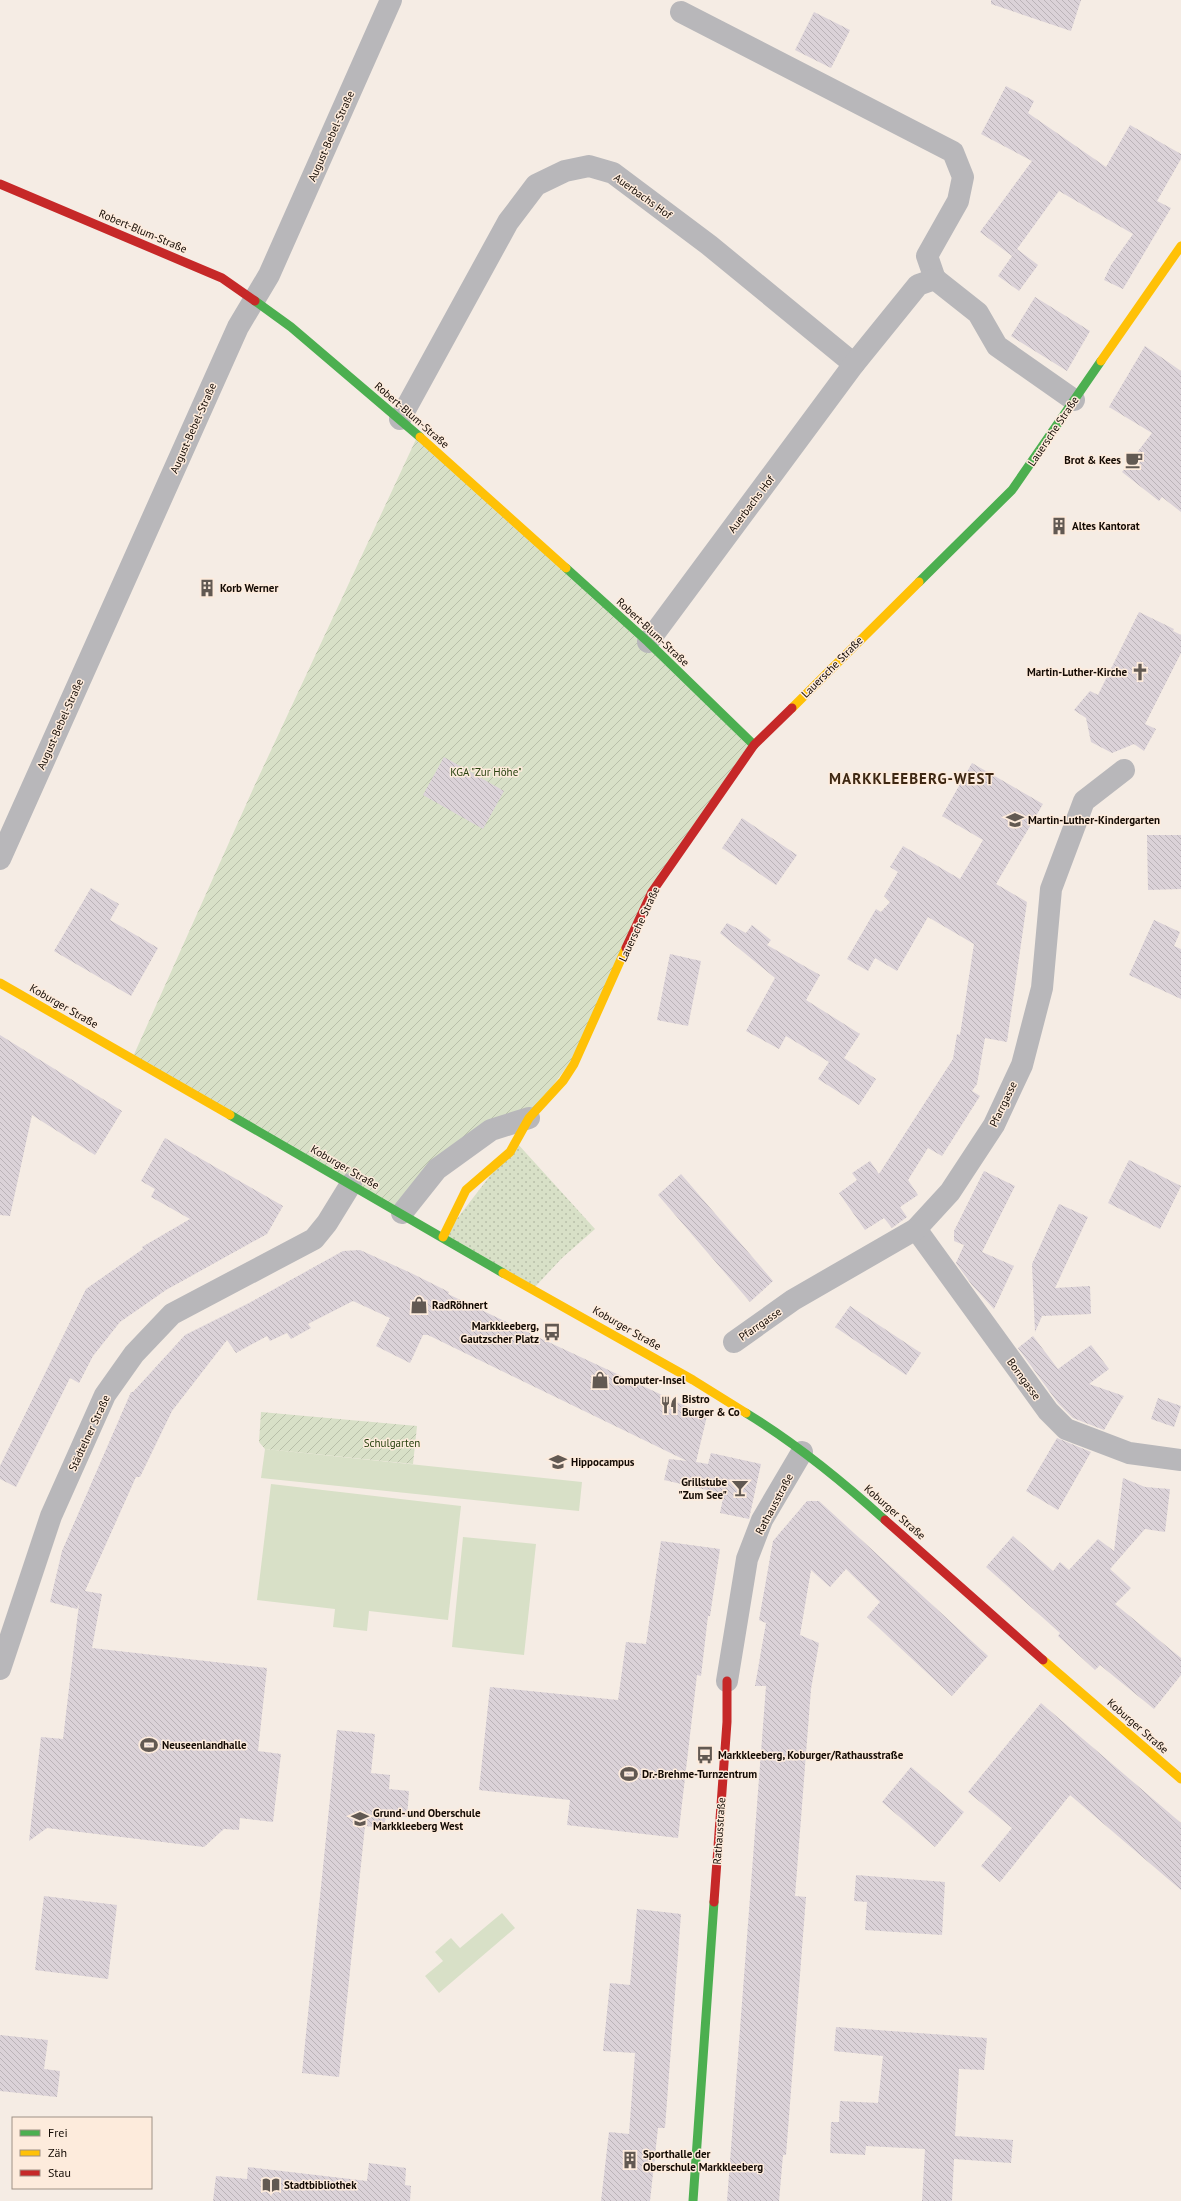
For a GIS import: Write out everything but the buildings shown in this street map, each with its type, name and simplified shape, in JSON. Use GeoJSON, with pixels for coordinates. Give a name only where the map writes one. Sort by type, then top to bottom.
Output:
{"type":"FeatureCollection","features":[{"type":"Feature","properties":{"kind":"street","name":"August-Bebel-Straße"},"geometry":{"type":"LineString","coordinates":[[0,859],[238,327],[269,275],[392,0]]}},
{"type":"Feature","properties":{"kind":"street"},"geometry":{"type":"LineString","coordinates":[[680,12],[953,152],[963,177],[958,201],[927,256],[935,279],[978,313],[997,346],[1074,400]]}},
{"type":"Feature","properties":{"kind":"street","name":"Auerbachs Hof"},"geometry":{"type":"LineString","coordinates":[[400,419],[508,222],[536,185],[565,171],[589,166],[612,173],[709,245],[854,364]]}},
{"type":"Feature","properties":{"kind":"street","name":"Robert-Blum-Straße"},"geometry":{"type":"LineString","coordinates":[[0,184],[222,278],[292,327],[400,419],[648,642],[754,745]]}},
{"type":"Feature","properties":{"kind":"street","name":"Lauersche Straße"},"geometry":{"type":"LineString","coordinates":[[443,1237],[466,1190],[510,1152],[529,1118],[563,1080],[574,1064],[652,892],[754,745],[1012,490],[1181,246]]}},
{"type":"Feature","properties":{"kind":"street","name":"Auerbachs Hof"},"geometry":{"type":"LineString","coordinates":[[648,642],[854,364],[918,285],[935,279]]}},
{"type":"Feature","properties":{"kind":"street","name":"Pfarrgasse"},"geometry":{"type":"LineString","coordinates":[[734,1342],[793,1300],[916,1229],[950,1192],[994,1125],[1022,1065],[1042,988],[1051,889],[1084,800],[1124,770]]}},
{"type":"Feature","properties":{"kind":"street","name":"Koburger Straße"},"geometry":{"type":"LineString","coordinates":[[0,983],[693,1380],[751,1416],[802,1452],[860,1497],[1007,1629],[1181,1779]]}},
{"type":"Feature","properties":{"kind":"street"},"geometry":{"type":"LineString","coordinates":[[402,1213],[437,1169],[491,1130],[529,1118]]}},
{"type":"Feature","properties":{"kind":"street","name":"Städtelner Straße"},"geometry":{"type":"LineString","coordinates":[[0,1669],[51,1516],[105,1395],[134,1354],[172,1314],[314,1239],[327,1224],[351,1184]]}},
{"type":"Feature","properties":{"kind":"street","name":"Borngasse"},"geometry":{"type":"LineString","coordinates":[[916,1229],[1048,1412],[1066,1429],[1129,1453],[1181,1460]]}},
{"type":"Feature","properties":{"kind":"street","name":"Rathausstraße"},"geometry":{"type":"LineString","coordinates":[[693,2201],[727,1722],[727,1681],[747,1559],[762,1520],[802,1452]]}},
{"type":"Feature","properties":{"kind":"green space","name":"KGA \"Zur Höhe\""},"geometry":{"type":"Polygon","coordinates":[[[418,435],[754,745],[652,892],[585,1042],[529,1118],[491,1130],[402,1213],[132,1059],[253,789],[418,435]]]}},
{"type":"Feature","properties":{"kind":"green space"},"geometry":{"type":"Polygon","coordinates":[[[516,1142],[595,1229],[562,1258],[533,1289],[443,1237],[516,1142]]]}},
{"type":"Feature","properties":{"kind":"green space","name":"Schulgarten"},"geometry":{"type":"Polygon","coordinates":[[[261,1412],[417,1426],[413,1464],[265,1449],[259,1442],[261,1412]]]}},
{"type":"Feature","properties":{"kind":"green space"},"geometry":{"type":"Polygon","coordinates":[[[265,1449],[582,1482],[579,1511],[261,1478],[265,1449]]]}},
{"type":"Feature","properties":{"kind":"green space"},"geometry":{"type":"Polygon","coordinates":[[[271,1484],[461,1506],[448,1620],[369,1611],[367,1631],[333,1627],[335,1609],[257,1600],[271,1484]]]}},
{"type":"Feature","properties":{"kind":"green space"},"geometry":{"type":"Polygon","coordinates":[[[463,1537],[536,1544],[524,1655],[452,1647],[463,1537]]]}},
{"type":"Feature","properties":{"kind":"green space"},"geometry":{"type":"Polygon","coordinates":[[[502,1913],[515,1928],[439,1993],[425,1976],[443,1961],[435,1952],[451,1938],[460,1948],[502,1913]]]}},
{"type":"Feature","properties":{"kind":"traffic: fast"},"geometry":{"type":"LineString","coordinates":[[255,301],[291,327],[420,437]]}},
{"type":"Feature","properties":{"kind":"traffic: fast"},"geometry":{"type":"LineString","coordinates":[[919,582],[1012,490],[1101,361]]}},
{"type":"Feature","properties":{"kind":"traffic: fast"},"geometry":{"type":"LineString","coordinates":[[566,568],[648,642],[754,745]]}},
{"type":"Feature","properties":{"kind":"traffic: fast"},"geometry":{"type":"LineString","coordinates":[[230,1115],[503,1273]]}},
{"type":"Feature","properties":{"kind":"traffic: fast"},"geometry":{"type":"LineString","coordinates":[[746,1413],[818,1463],[885,1520]]}},
{"type":"Feature","properties":{"kind":"traffic: fast"},"geometry":{"type":"LineString","coordinates":[[693,2201],[714,1902]]}},
{"type":"Feature","properties":{"kind":"traffic: slow"},"geometry":{"type":"LineString","coordinates":[[1101,361],[1181,246]]}},
{"type":"Feature","properties":{"kind":"traffic: slow"},"geometry":{"type":"LineString","coordinates":[[420,437],[566,568]]}},
{"type":"Feature","properties":{"kind":"traffic: slow"},"geometry":{"type":"LineString","coordinates":[[792,708],[919,582]]}},
{"type":"Feature","properties":{"kind":"traffic: slow"},"geometry":{"type":"LineString","coordinates":[[443,1237],[466,1190],[510,1152],[529,1118],[563,1081],[574,1064],[626,948]]}},
{"type":"Feature","properties":{"kind":"traffic: slow"},"geometry":{"type":"LineString","coordinates":[[0,983],[230,1115]]}},
{"type":"Feature","properties":{"kind":"traffic: slow"},"geometry":{"type":"LineString","coordinates":[[503,1273],[693,1380],[746,1413]]}},
{"type":"Feature","properties":{"kind":"traffic: slow"},"geometry":{"type":"LineString","coordinates":[[1043,1660],[1181,1779]]}},
{"type":"Feature","properties":{"kind":"traffic: jam"},"geometry":{"type":"LineString","coordinates":[[0,184],[222,278],[255,301]]}},
{"type":"Feature","properties":{"kind":"traffic: jam"},"geometry":{"type":"LineString","coordinates":[[626,948],[652,892],[754,745],[792,708]]}},
{"type":"Feature","properties":{"kind":"traffic: jam"},"geometry":{"type":"LineString","coordinates":[[885,1520],[1043,1660]]}},
{"type":"Feature","properties":{"kind":"traffic: jam"},"geometry":{"type":"LineString","coordinates":[[714,1902],[727,1722],[727,1681]]}},
{"type":"Feature","properties":{"kind":"place","name":"Brot & Kees"},"geometry":{"type":"Point","coordinates":[1134,460]}},
{"type":"Feature","properties":{"kind":"place","name":"Altes Kantorat"},"geometry":{"type":"Point","coordinates":[1059,526]}},
{"type":"Feature","properties":{"kind":"place","name":"Korb Werner"},"geometry":{"type":"Point","coordinates":[207,588]}},
{"type":"Feature","properties":{"kind":"place","name":"Martin-Luther-Kirche"},"geometry":{"type":"Point","coordinates":[1140,672]}},
{"type":"Feature","properties":{"kind":"place","name":"Martin-Luther-Kindergarten"},"geometry":{"type":"Point","coordinates":[1015,820]}},
{"type":"Feature","properties":{"kind":"place","name":"RadRöhnert"},"geometry":{"type":"Point","coordinates":[419,1305]}},
{"type":"Feature","properties":{"kind":"place","name":"Markkleeberg, Gautzscher Platz"},"geometry":{"type":"Point","coordinates":[552,1332]}},
{"type":"Feature","properties":{"kind":"place","name":"Computer-Insel"},"geometry":{"type":"Point","coordinates":[600,1380]}},
{"type":"Feature","properties":{"kind":"place","name":"Bistro Burger & Co"},"geometry":{"type":"Point","coordinates":[669,1405]}},
{"type":"Feature","properties":{"kind":"place","name":"Hippocampus"},"geometry":{"type":"Point","coordinates":[558,1462]}},
{"type":"Feature","properties":{"kind":"place","name":"Grillstube \"Zum See\""},"geometry":{"type":"Point","coordinates":[740,1488]}},
{"type":"Feature","properties":{"kind":"place","name":"Neuseenlandhalle"},"geometry":{"type":"Point","coordinates":[149,1745]}},
{"type":"Feature","properties":{"kind":"place","name":"Markkleeberg, Koburger/Rathausstraße"},"geometry":{"type":"Point","coordinates":[705,1755]}},
{"type":"Feature","properties":{"kind":"place","name":"Dr.-Brehme-Turnzentrum"},"geometry":{"type":"Point","coordinates":[629,1774]}},
{"type":"Feature","properties":{"kind":"place","name":"Grund- und Oberschule Markkleeberg West"},"geometry":{"type":"Point","coordinates":[360,1819]}},
{"type":"Feature","properties":{"kind":"place","name":"Sporthalle der Oberschule Markkleeberg"},"geometry":{"type":"Point","coordinates":[630,2160]}},
{"type":"Feature","properties":{"kind":"place","name":"Stadtbibliothek"},"geometry":{"type":"Point","coordinates":[271,2185]}},
{"type":"Feature","properties":{"kind":"district","name":"MARKKLEEBERG-WEST"},"geometry":{"type":"Point","coordinates":[912,778]}}]}
